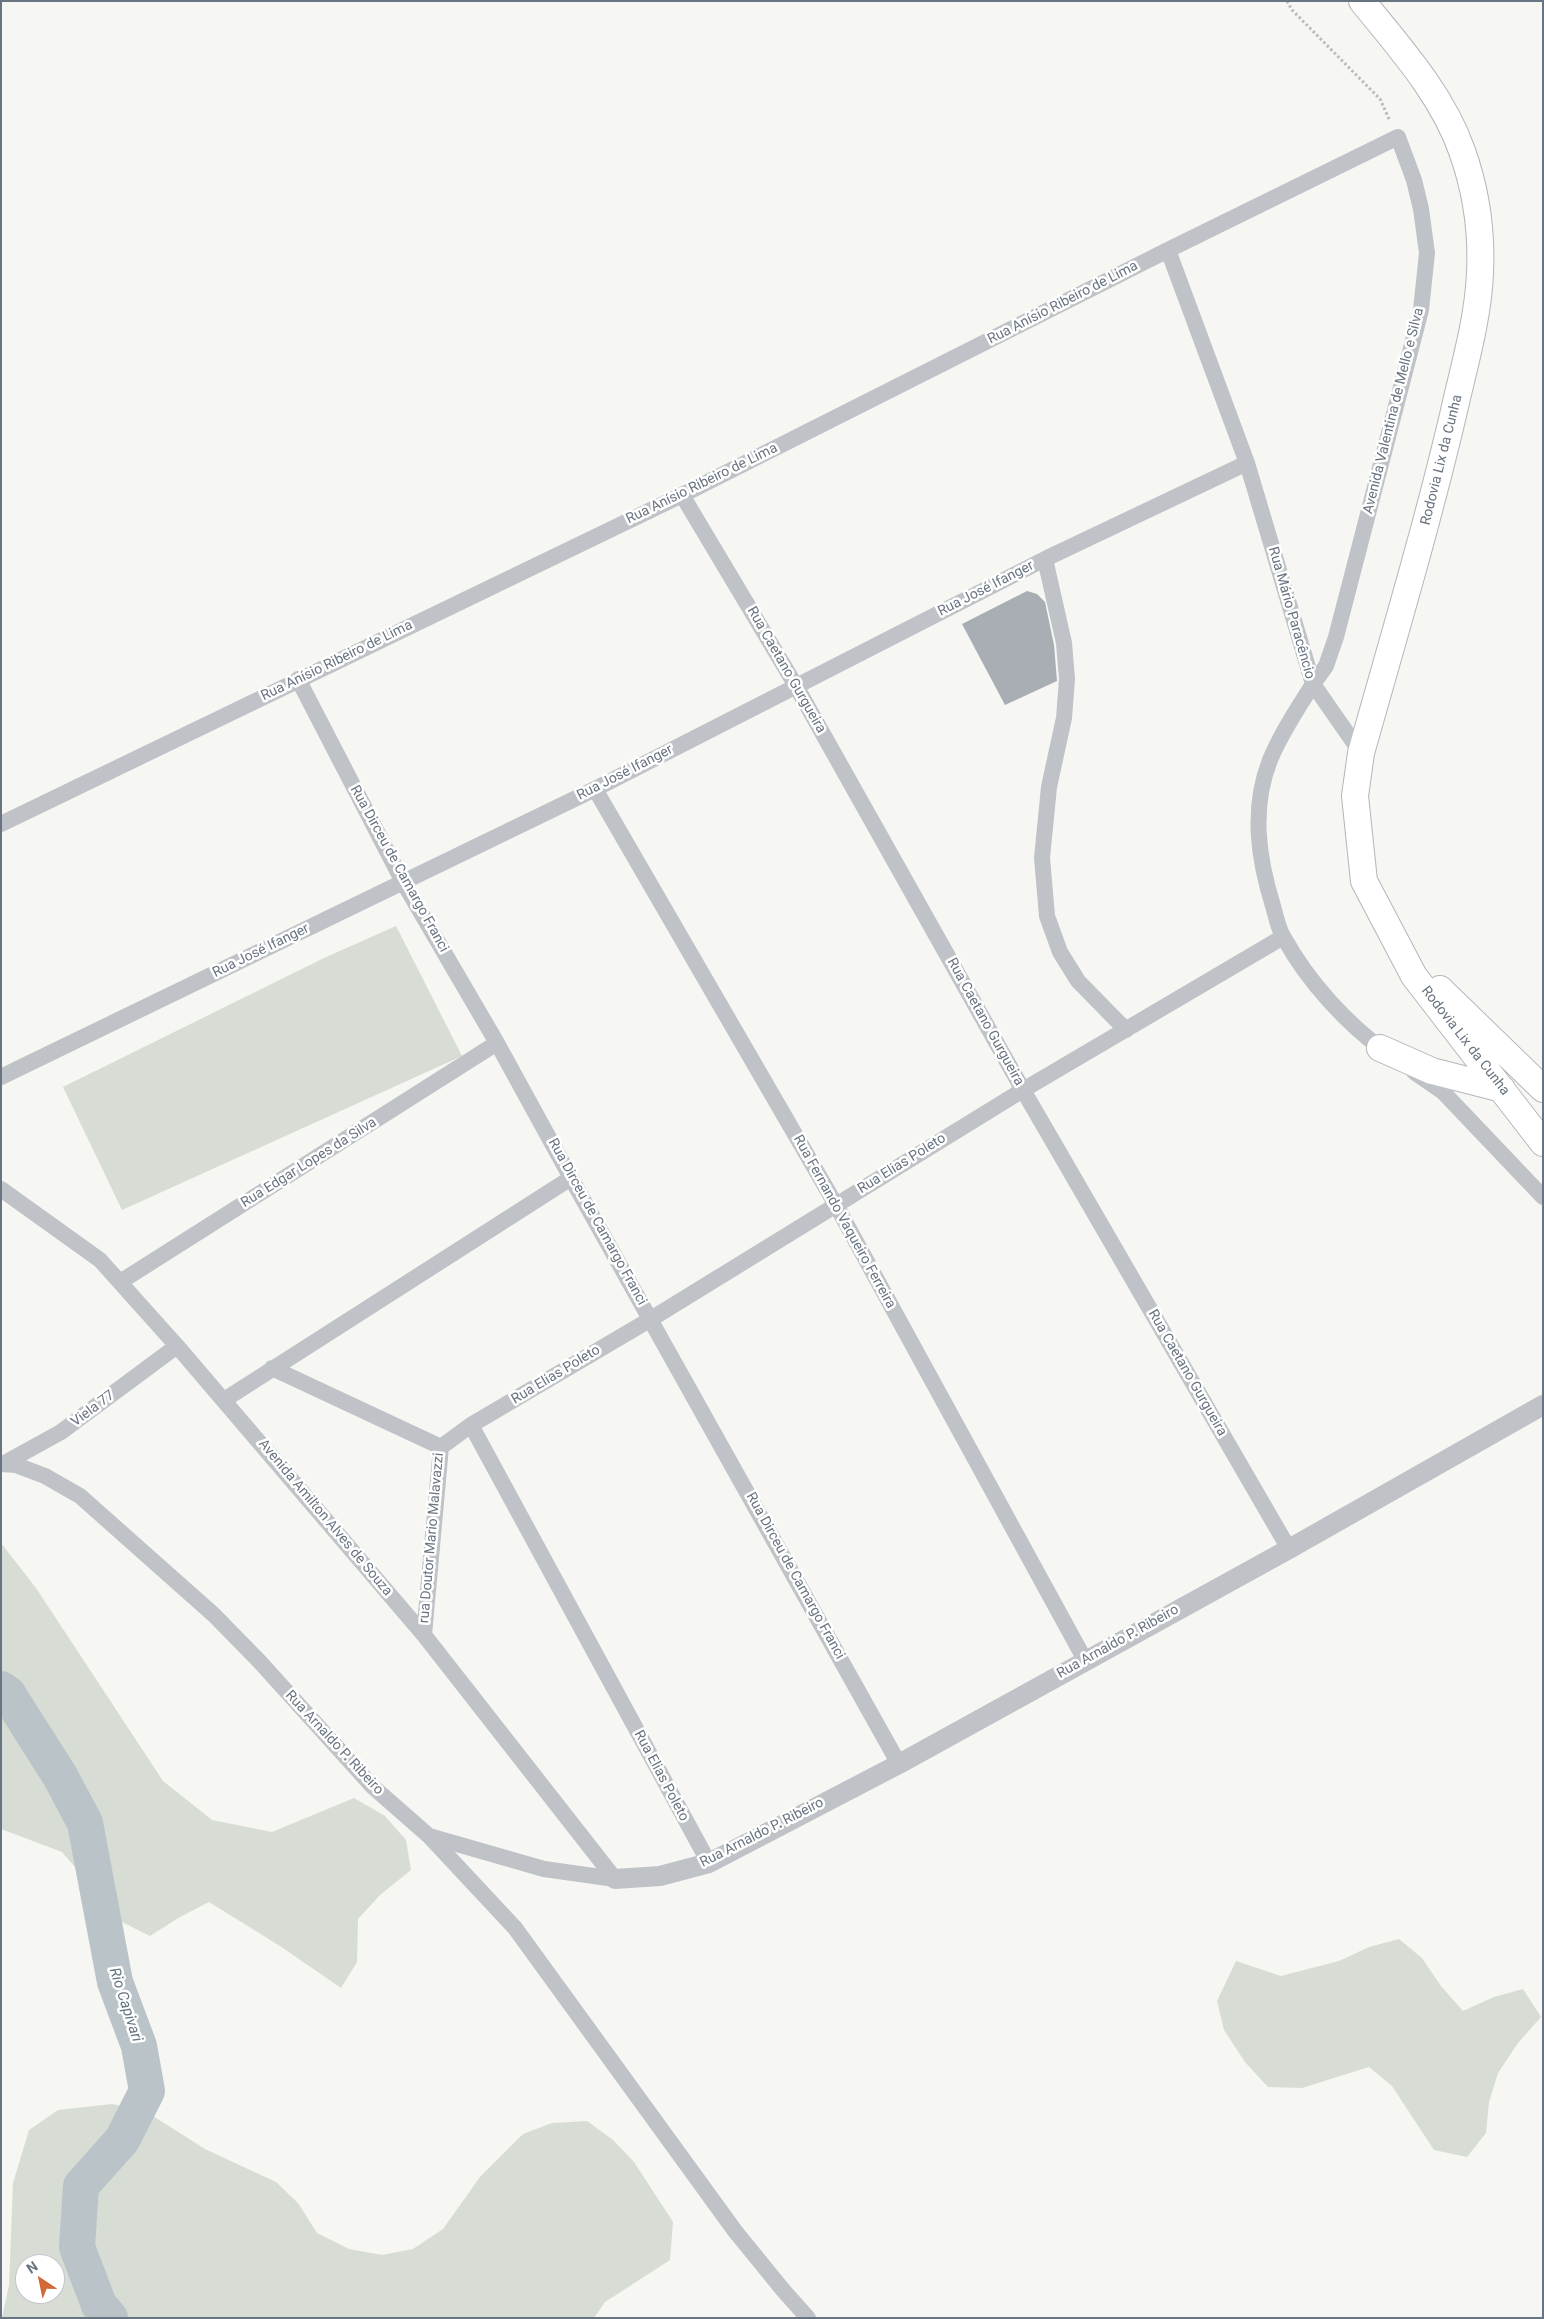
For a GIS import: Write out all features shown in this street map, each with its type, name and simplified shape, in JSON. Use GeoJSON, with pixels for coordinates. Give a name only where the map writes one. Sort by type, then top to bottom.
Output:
{"type":"FeatureCollection","features":[{"type":"Feature","properties":{"kind":"main road","name":"Rodovia Lix da Cunha"},"geometry":{"type":"LineString","coordinates":[[1362,1],[1430,89],[1453,129],[1469,175],[1479,221],[1480,274],[1471,335],[1434,498],[1361,753],[1355,796],[1364,881],[1414,976],[1543,1143]]}},
{"type":"Feature","properties":{"kind":"main road","name":"Rodovia Lix da Cunha"},"geometry":{"type":"LineString","coordinates":[[1392,937],[1421,972],[1543,1090]]}},
{"type":"Feature","properties":{"kind":"main road"},"geometry":{"type":"LineString","coordinates":[[1380,1048],[1432,1071],[1502,1089]]}},
{"type":"Feature","properties":{"kind":"street","name":"Rua Anísio Ribeiro de Lima"},"geometry":{"type":"LineString","coordinates":[[1,824],[682,495],[1168,250],[1398,137]]}},
{"type":"Feature","properties":{"kind":"street","name":"Avenida Valentina de Mello e Silva"},"geometry":{"type":"LineString","coordinates":[[1313,684],[1326,666],[1336,637],[1421,310],[1427,254],[1421,208],[1414,180],[1398,137]]}},
{"type":"Feature","properties":{"kind":"street","name":"Rua Mário Paracêncio"},"geometry":{"type":"LineString","coordinates":[[1168,250],[1247,463],[1313,684],[1286,728],[1270,761],[1260,798],[1257,834],[1264,875],[1282,937],[1306,972],[1360,1033],[1443,1092],[1543,1197]]}},
{"type":"Feature","properties":{"kind":"street","name":"Rua José Ifanger"},"geometry":{"type":"LineString","coordinates":[[1,1077],[595,789],[1045,559],[1247,463]]}},
{"type":"Feature","properties":{"kind":"street","name":"Rua Caetano Gurgueira"},"geometry":{"type":"LineString","coordinates":[[682,495],[796,686],[1023,1090],[1289,1549]]}},
{"type":"Feature","properties":{"kind":"street"},"geometry":{"type":"LineString","coordinates":[[1045,559],[1064,643],[1067,679],[1064,718],[1049,786],[1043,849],[1047,916],[1060,952],[1078,981],[1126,1030]]}},
{"type":"Feature","properties":{"kind":"street","name":"Rua Dirceu de Camargo Franci"},"geometry":{"type":"LineString","coordinates":[[298,679],[403,882],[497,1043],[900,1764]]}},
{"type":"Feature","properties":{"kind":"street"},"geometry":{"type":"LineString","coordinates":[[1313,684],[1361,753]]}},
{"type":"Feature","properties":{"kind":"street","name":"Rua Fernando Vaqueiro Ferreira"},"geometry":{"type":"LineString","coordinates":[[595,789],[836,1205],[1085,1660]]}},
{"type":"Feature","properties":{"kind":"street","name":"Rua Elias Poleto"},"geometry":{"type":"LineString","coordinates":[[441,1447],[471,1425],[651,1319],[1023,1090],[1282,937]]}},
{"type":"Feature","properties":{"kind":"street","name":"Rua Edgar Lopes da Silva"},"geometry":{"type":"LineString","coordinates":[[120,1282],[497,1043]]}},
{"type":"Feature","properties":{"kind":"street"},"geometry":{"type":"LineString","coordinates":[[224,1400],[571,1178]]}},
{"type":"Feature","properties":{"kind":"street","name":"Avenida Amilton Alves de Souza"},"geometry":{"type":"LineString","coordinates":[[1,1189],[100,1260],[177,1346],[424,1634],[615,1879]]}},
{"type":"Feature","properties":{"kind":"street","name":"Viela 77"},"geometry":{"type":"LineString","coordinates":[[2,1464],[61,1432],[177,1346]]}},
{"type":"Feature","properties":{"kind":"street","name":"rua Doutor Mario Malavazzi"},"geometry":{"type":"LineString","coordinates":[[272,1368],[441,1447],[424,1634]]}},
{"type":"Feature","properties":{"kind":"street","name":"Rua Arnaldo P. Ribeiro"},"geometry":{"type":"LineString","coordinates":[[2,1464],[16,1466],[45,1476],[87,1503],[214,1615],[260,1662],[372,1786],[429,1836],[544,1869],[615,1879],[660,1876],[708,1863],[900,1764],[1085,1660],[1289,1549],[1543,1405]]}},
{"type":"Feature","properties":{"kind":"street","name":"Rua Elias Poleto"},"geometry":{"type":"LineString","coordinates":[[471,1425],[708,1863]]}},
{"type":"Feature","properties":{"kind":"street"},"geometry":{"type":"LineString","coordinates":[[429,1836],[515,1928],[735,2231],[808,2318]]}},
{"type":"Feature","properties":{"kind":"path"},"geometry":{"type":"LineString","coordinates":[[1287,1],[1292,10],[1380,99],[1398,137]]}},
{"type":"Feature","properties":{"kind":"shaded area"},"geometry":{"type":"Polygon","coordinates":[[[396,926],[462,1056],[122,1210],[63,1087],[324,958],[396,926]]]}},
{"type":"Feature","properties":{"kind":"shaded area"},"geometry":{"type":"Polygon","coordinates":[[[1,1543],[36,1588],[163,1781],[212,1820],[272,1832],[354,1798],[385,1816],[406,1840],[411,1870],[380,1895],[358,1919],[357,1962],[341,1988],[280,1946],[209,1902],[150,1936],[122,1922],[62,1852],[1,1829],[1,1543]]]}},
{"type":"Feature","properties":{"kind":"shaded area"},"geometry":{"type":"Polygon","coordinates":[[[1399,1939],[1422,1958],[1441,1986],[1463,2011],[1494,1997],[1523,1989],[1541,2017],[1518,2043],[1498,2073],[1489,2102],[1486,2133],[1467,2157],[1434,2150],[1392,2086],[1369,2067],[1302,2088],[1268,2087],[1245,2062],[1224,2030],[1217,2001],[1236,1961],[1281,1976],[1339,1961],[1369,1947],[1399,1939]]]}},
{"type":"Feature","properties":{"kind":"shaded area"},"geometry":{"type":"Polygon","coordinates":[[[112,2104],[145,2111],[205,2149],[276,2182],[298,2203],[317,2233],[349,2249],[382,2255],[413,2249],[443,2229],[480,2177],[523,2134],[552,2123],[587,2121],[613,2140],[634,2162],[673,2222],[670,2260],[605,2302],[594,2318],[2,2318],[9,2285],[13,2183],[29,2130],[58,2110],[112,2104]]]}},
{"type":"Feature","properties":{"kind":"building"},"geometry":{"type":"Polygon","coordinates":[[[1027,591],[1037,594],[1045,602],[1054,645],[1057,681],[1005,705],[962,624],[1027,591]]]}},
{"type":"Feature","properties":{"kind":"waterway","name":"Rio Capivari"},"geometry":{"type":"LineString","coordinates":[[1,1689],[8,1694],[60,1776],[85,1823],[115,1982],[139,2046],[147,2091],[122,2140],[81,2186],[77,2247],[99,2305],[110,2318]]}}]}
